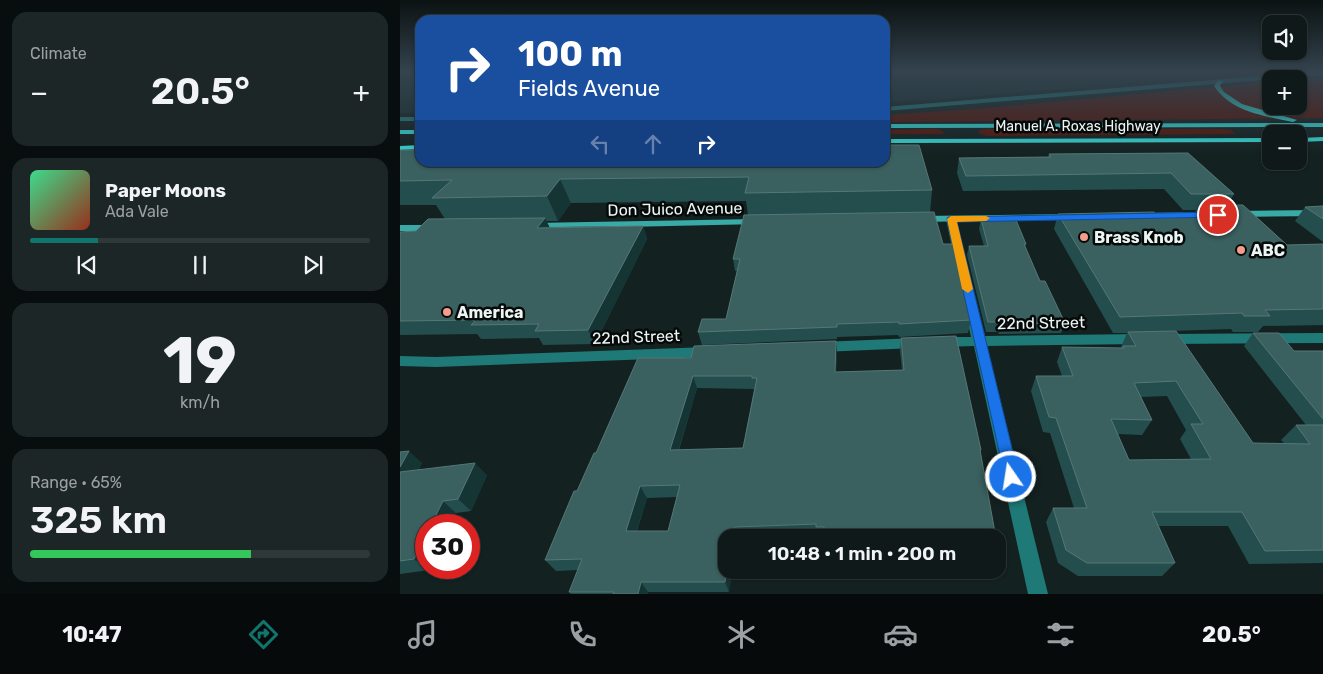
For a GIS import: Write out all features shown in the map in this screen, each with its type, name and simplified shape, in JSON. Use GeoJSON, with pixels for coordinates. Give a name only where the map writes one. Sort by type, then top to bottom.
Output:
{"type":"FeatureCollection","features":[{"type":"Feature","properties":{"kind":"main road"},"geometry":{"type":"LineString","coordinates":[[1232,100],[1246,108],[1264,114],[1323,125]]}},
{"type":"Feature","properties":{"kind":"main road","name":"Manuel A. Roxas Highway"},"geometry":{"type":"LineString","coordinates":[[890,126],[1323,125]]}},
{"type":"Feature","properties":{"kind":"main road"},"geometry":{"type":"LineString","coordinates":[[890,139],[955,137],[962,133],[958,129],[940,126]]}},
{"type":"Feature","properties":{"kind":"main road"},"geometry":{"type":"LineString","coordinates":[[400,132],[415,132]]}},
{"type":"Feature","properties":{"kind":"main road","name":"Manuel A. Roxas Highway"},"geometry":{"type":"LineString","coordinates":[[890,139],[1262,140]]}},
{"type":"Feature","properties":{"kind":"main road"},"geometry":{"type":"LineString","coordinates":[[1307,140],[1323,139]]}},
{"type":"Feature","properties":{"kind":"main road"},"geometry":{"type":"LineString","coordinates":[[400,148],[415,147]]}},
{"type":"Feature","properties":{"kind":"main road"},"geometry":{"type":"LineString","coordinates":[[1129,216],[1323,213]]}},
{"type":"Feature","properties":{"kind":"main road"},"geometry":{"type":"LineString","coordinates":[[906,220],[1089,217]]}},
{"type":"Feature","properties":{"kind":"main road","name":"Don Juico Avenue"},"geometry":{"type":"LineString","coordinates":[[523,226],[770,222]]}},
{"type":"Feature","properties":{"kind":"main road"},"geometry":{"type":"LineString","coordinates":[[400,228],[444,228]]}},
{"type":"Feature","properties":{"kind":"street"},"geometry":{"type":"LineString","coordinates":[[890,109],[992,100]]}},
{"type":"Feature","properties":{"kind":"street"},"geometry":{"type":"LineString","coordinates":[[400,119],[415,119]]}},
{"type":"Feature","properties":{"kind":"street"},"geometry":{"type":"LineString","coordinates":[[951,219],[1038,594]]}},
{"type":"Feature","properties":{"kind":"street"},"geometry":{"type":"LineString","coordinates":[[405,240],[414,228]]}},
{"type":"Feature","properties":{"kind":"street","name":"22nd Street"},"geometry":{"type":"LineString","coordinates":[[812,348],[980,341],[1323,338]]}},
{"type":"Feature","properties":{"kind":"street","name":"22nd Street"},"geometry":{"type":"LineString","coordinates":[[400,361],[436,362],[723,351]]}},
{"type":"Feature","properties":{"kind":"shaded area"},"geometry":{"type":"Polygon","coordinates":[[[400,100],[415,100],[415,112],[400,113],[400,100]]]}},
{"type":"Feature","properties":{"kind":"shaded area"},"geometry":{"type":"Polygon","coordinates":[[[890,100],[938,100],[890,102],[890,100]]]}},
{"type":"Feature","properties":{"kind":"shaded area"},"geometry":{"type":"Polygon","coordinates":[[[1076,100],[1262,100],[1262,115],[1307,115],[1307,100],[1323,100],[1323,118],[890,122],[890,115],[1076,100]]]}},
{"type":"Feature","properties":{"kind":"shaded area"},"geometry":{"type":"Polygon","coordinates":[[[937,129],[945,132],[942,134],[890,134],[890,130],[937,129]]]}},
{"type":"Feature","properties":{"kind":"shaded area"},"geometry":{"type":"Polygon","coordinates":[[[1222,129],[1231,130],[1236,134],[987,136],[978,133],[980,130],[1222,129]]]}},
{"type":"Feature","properties":{"kind":"building"},"geometry":{"type":"Polygon","coordinates":[[[890,145],[919,145],[932,190],[745,193],[749,177],[560,179],[547,196],[432,198],[452,180],[400,181],[400,150],[415,150],[415,167],[890,167],[890,145]]]}},
{"type":"Feature","properties":{"kind":"building"},"geometry":{"type":"Polygon","coordinates":[[[1188,153],[1234,194],[1191,194],[1171,173],[966,176],[959,158],[1051,157],[1049,154],[1188,153]]]}},
{"type":"Feature","properties":{"kind":"building"},"geometry":{"type":"Polygon","coordinates":[[[1199,205],[1243,205],[1287,245],[1323,244],[1323,309],[1265,310],[1270,316],[1244,316],[1242,313],[1120,317],[1058,214],[1154,212],[1159,218],[1209,217],[1199,205]]]}},
{"type":"Feature","properties":{"kind":"building"},"geometry":{"type":"Polygon","coordinates":[[[1323,206],[1323,219],[1305,207],[1323,206]]]}},
{"type":"Feature","properties":{"kind":"building"},"geometry":{"type":"Polygon","coordinates":[[[934,212],[943,244],[954,244],[971,320],[899,324],[899,322],[837,324],[837,327],[698,332],[702,319],[726,319],[740,259],[733,259],[744,215],[934,212]]]}},
{"type":"Feature","properties":{"kind":"building"},"geometry":{"type":"Polygon","coordinates":[[[545,218],[537,228],[643,226],[588,330],[535,331],[539,324],[471,325],[476,320],[400,321],[400,232],[416,231],[428,219],[545,218]]]}},
{"type":"Feature","properties":{"kind":"building"},"geometry":{"type":"Polygon","coordinates":[[[981,219],[1016,220],[1040,281],[1045,281],[1065,323],[1001,324],[1001,322],[988,322],[969,246],[988,246],[981,219]]]}},
{"type":"Feature","properties":{"kind":"building"},"geometry":{"type":"Polygon","coordinates":[[[1176,331],[1253,443],[1310,444],[1296,425],[1323,425],[1323,550],[1265,551],[1242,512],[1152,512],[1175,563],[1087,563],[1066,550],[1053,508],[1087,508],[1056,418],[1049,417],[1036,376],[1073,376],[1062,347],[1124,348],[1123,346],[1136,346],[1128,332],[1176,331]],[[1176,381],[1134,383],[1152,420],[1111,419],[1129,460],[1211,459],[1191,424],[1203,424],[1176,381]]]}},
{"type":"Feature","properties":{"kind":"building"},"geometry":{"type":"Polygon","coordinates":[[[1253,333],[1279,333],[1294,351],[1323,351],[1323,419],[1253,333]]]}},
{"type":"Feature","properties":{"kind":"building"},"geometry":{"type":"Polygon","coordinates":[[[956,336],[981,450],[994,529],[824,529],[824,527],[816,527],[816,524],[718,529],[718,579],[726,579],[725,582],[641,582],[638,594],[569,592],[582,559],[545,560],[574,491],[577,491],[594,453],[596,453],[638,358],[691,358],[694,346],[836,341],[835,372],[904,370],[901,338],[956,336]],[[693,376],[670,450],[743,448],[757,378],[752,378],[752,376],[693,376]],[[680,485],[640,486],[626,531],[668,531],[680,485]]]}},
{"type":"Feature","properties":{"kind":"building"},"geometry":{"type":"Polygon","coordinates":[[[409,451],[400,467],[400,452],[409,451]]]}},
{"type":"Feature","properties":{"kind":"building"},"geometry":{"type":"Polygon","coordinates":[[[475,463],[458,499],[443,501],[436,514],[415,514],[415,557],[414,559],[400,561],[400,472],[475,463]]]}},
{"type":"Feature","properties":{"kind":"slow traffic"},"geometry":{"type":"LineString","coordinates":[[968,289],[951,219],[986,218]]}},
{"type":"Feature","properties":{"kind":"place","name":"Brass Knob"},"geometry":{"type":"Point","coordinates":[1084,237]}},
{"type":"Feature","properties":{"kind":"place","name":"ABC"},"geometry":{"type":"Point","coordinates":[1241,250]}},
{"type":"Feature","properties":{"kind":"place","name":"America"},"geometry":{"type":"Point","coordinates":[447,312]}},
{"type":"Feature","properties":{"kind":"route"},"geometry":{"type":"LineString","coordinates":[[1011,477],[951,219],[1218,215]]}}]}
